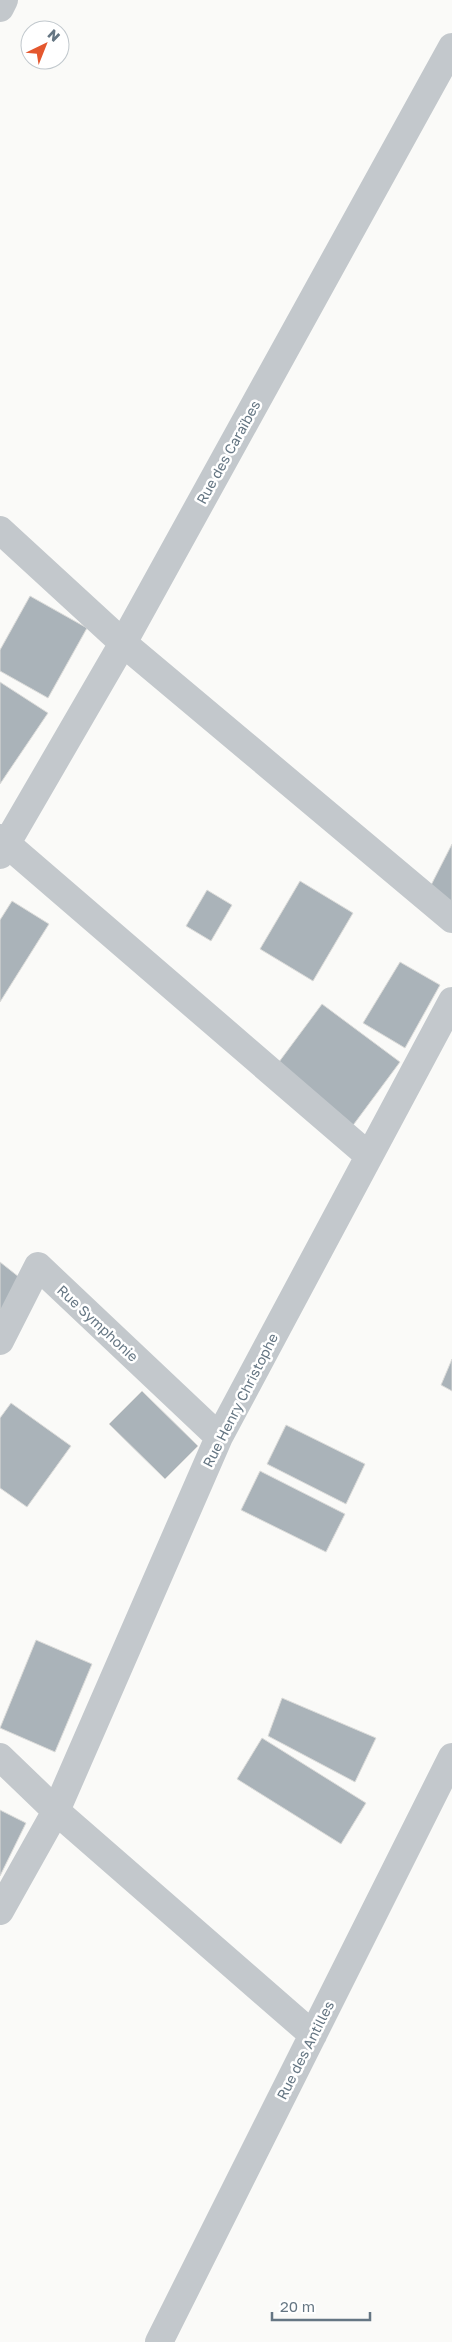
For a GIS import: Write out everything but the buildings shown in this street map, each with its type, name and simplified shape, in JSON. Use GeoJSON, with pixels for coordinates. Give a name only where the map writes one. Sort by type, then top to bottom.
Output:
{"type":"FeatureCollection","features":[{"type":"Feature","properties":{"kind":"street"},"geometry":{"type":"LineString","coordinates":[[0,8],[4,0]]}},
{"type":"Feature","properties":{"kind":"street","name":"Rue des Caraïbes"},"geometry":{"type":"LineString","coordinates":[[2,846],[123,643],[452,47]]}},
{"type":"Feature","properties":{"kind":"street"},"geometry":{"type":"LineString","coordinates":[[0,530],[123,643],[452,919]]}},
{"type":"Feature","properties":{"kind":"street"},"geometry":{"type":"LineString","coordinates":[[2,846],[369,1156]]}},
{"type":"Feature","properties":{"kind":"street","name":"Rue Henry Christophe"},"geometry":{"type":"LineString","coordinates":[[0,1911],[56,1811],[219,1438],[452,1002]]}},
{"type":"Feature","properties":{"kind":"street","name":"Rue Symphonie"},"geometry":{"type":"LineString","coordinates":[[0,1341],[38,1266],[219,1438]]}},
{"type":"Feature","properties":{"kind":"street"},"geometry":{"type":"LineString","coordinates":[[0,1757],[56,1811],[312,2035]]}},
{"type":"Feature","properties":{"kind":"street","name":"Rue des Antilles"},"geometry":{"type":"LineString","coordinates":[[159,2342],[452,1757]]}}]}
